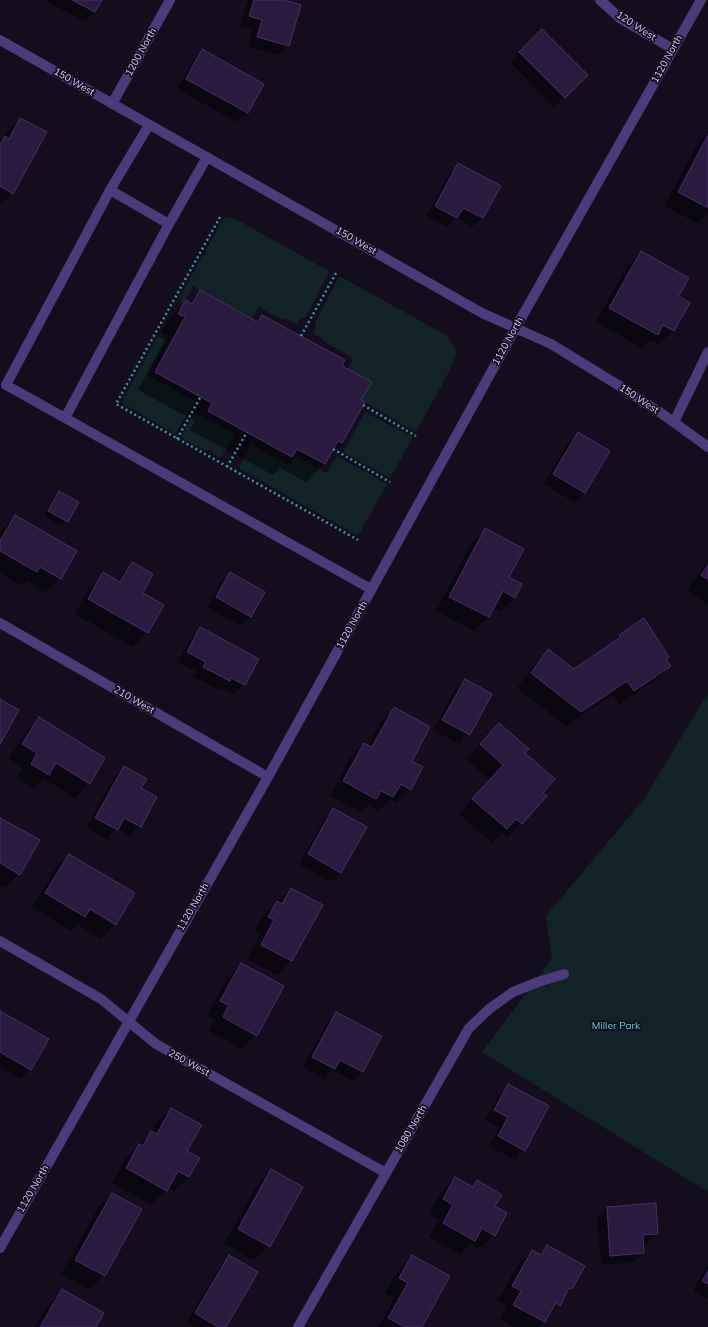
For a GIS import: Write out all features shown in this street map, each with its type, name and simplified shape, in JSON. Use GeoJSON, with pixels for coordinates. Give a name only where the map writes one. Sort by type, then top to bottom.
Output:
{"type":"FeatureCollection","features":[{"type":"Feature","properties":{"kind":"street","name":"1200 North"},"geometry":{"type":"LineString","coordinates":[[112,104],[170,0]]}},
{"type":"Feature","properties":{"kind":"street","name":"120 West"},"geometry":{"type":"LineString","coordinates":[[600,0],[622,19],[673,49]]}},
{"type":"Feature","properties":{"kind":"street","name":"1120 North"},"geometry":{"type":"LineString","coordinates":[[0,1248],[268,777],[515,329],[700,0]]}},
{"type":"Feature","properties":{"kind":"street","name":"150 West"},"geometry":{"type":"LineString","coordinates":[[0,40],[475,309],[515,329],[551,344],[618,384],[708,447]]}},
{"type":"Feature","properties":{"kind":"street"},"geometry":{"type":"LineString","coordinates":[[149,125],[110,190],[6,385],[372,589]]}},
{"type":"Feature","properties":{"kind":"street"},"geometry":{"type":"LineString","coordinates":[[66,418],[169,224],[207,157]]}},
{"type":"Feature","properties":{"kind":"street"},"geometry":{"type":"LineString","coordinates":[[110,190],[169,224]]}},
{"type":"Feature","properties":{"kind":"street"},"geometry":{"type":"LineString","coordinates":[[674,422],[708,352]]}},
{"type":"Feature","properties":{"kind":"street","name":"210 West"},"geometry":{"type":"LineString","coordinates":[[0,624],[268,777]]}},
{"type":"Feature","properties":{"kind":"street","name":"250 West"},"geometry":{"type":"LineString","coordinates":[[0,942],[101,999],[156,1044],[386,1173]]}},
{"type":"Feature","properties":{"kind":"street","name":"1080 North"},"geometry":{"type":"LineString","coordinates":[[298,1327],[469,1028],[489,1009],[512,992],[564,974]]}},
{"type":"Feature","properties":{"kind":"path"},"geometry":{"type":"LineString","coordinates":[[220,217],[116,404],[358,540]]}},
{"type":"Feature","properties":{"kind":"path"},"geometry":{"type":"LineString","coordinates":[[301,336],[336,273]]}},
{"type":"Feature","properties":{"kind":"path"},"geometry":{"type":"LineString","coordinates":[[177,439],[200,396]]}},
{"type":"Feature","properties":{"kind":"path"},"geometry":{"type":"LineString","coordinates":[[364,404],[416,436]]}},
{"type":"Feature","properties":{"kind":"path"},"geometry":{"type":"LineString","coordinates":[[227,467],[247,432]]}},
{"type":"Feature","properties":{"kind":"path"},"geometry":{"type":"LineString","coordinates":[[333,449],[390,482]]}},
{"type":"Feature","properties":{"kind":"green space"},"geometry":{"type":"Polygon","coordinates":[[[232,217],[329,272],[306,317],[300,318],[297,324],[285,318],[282,320],[259,307],[252,318],[193,286],[184,303],[181,302],[180,297],[202,256],[205,255],[206,250],[223,219],[232,217]]]}},
{"type":"Feature","properties":{"kind":"green space"},"geometry":{"type":"Polygon","coordinates":[[[341,277],[446,335],[455,347],[456,354],[451,368],[416,432],[361,400],[372,382],[348,369],[353,358],[323,341],[322,338],[313,334],[316,328],[315,323],[338,279],[341,277]]]}},
{"type":"Feature","properties":{"kind":"green space"},"geometry":{"type":"Polygon","coordinates":[[[158,336],[166,341],[148,375],[195,401],[176,433],[173,433],[122,403],[158,336]]]}},
{"type":"Feature","properties":{"kind":"green space"},"geometry":{"type":"Polygon","coordinates":[[[195,412],[235,434],[221,458],[213,455],[213,452],[210,450],[205,451],[182,438],[182,435],[195,412]]]}},
{"type":"Feature","properties":{"kind":"green space"},"geometry":{"type":"Polygon","coordinates":[[[365,412],[413,437],[390,478],[343,452],[365,412]]]}},
{"type":"Feature","properties":{"kind":"green space"},"geometry":{"type":"Polygon","coordinates":[[[252,444],[287,465],[292,462],[296,456],[327,473],[337,456],[387,484],[358,536],[240,469],[240,465],[252,444]]]}},
{"type":"Feature","properties":{"kind":"green space","name":"Miller Park"},"geometry":{"type":"Polygon","coordinates":[[[708,693],[708,1192],[482,1052],[552,958],[546,916],[644,799],[708,693]]]}},
{"type":"Feature","properties":{"kind":"building"},"geometry":{"type":"Polygon","coordinates":[[[72,0],[102,0],[95,12],[72,0]]]}},
{"type":"Feature","properties":{"kind":"building"},"geometry":{"type":"Polygon","coordinates":[[[254,0],[284,0],[301,5],[289,46],[257,37],[262,20],[249,16],[254,0]]]}},
{"type":"Feature","properties":{"kind":"building"},"geometry":{"type":"Polygon","coordinates":[[[542,29],[588,75],[565,98],[519,52],[542,29]]]}},
{"type":"Feature","properties":{"kind":"building"},"geometry":{"type":"Polygon","coordinates":[[[202,49],[264,84],[248,113],[186,79],[202,49]]]}},
{"type":"Feature","properties":{"kind":"building"},"geometry":{"type":"Polygon","coordinates":[[[20,118],[47,132],[13,194],[0,186],[0,145],[5,136],[9,139],[20,118]]]}},
{"type":"Feature","properties":{"kind":"building"},"geometry":{"type":"Polygon","coordinates":[[[708,135],[708,208],[678,192],[708,135]]]}},
{"type":"Feature","properties":{"kind":"building"},"geometry":{"type":"Polygon","coordinates":[[[458,163],[501,186],[483,218],[463,208],[457,218],[435,206],[458,163]]]}},
{"type":"Feature","properties":{"kind":"building"},"geometry":{"type":"Polygon","coordinates":[[[641,251],[689,278],[679,296],[690,303],[674,331],[663,325],[658,335],[609,308],[641,251]]]}},
{"type":"Feature","properties":{"kind":"building"},"geometry":{"type":"Polygon","coordinates":[[[200,290],[258,322],[262,315],[345,360],[342,366],[372,382],[361,400],[365,402],[342,443],[338,441],[325,464],[297,449],[292,457],[208,411],[212,403],[155,372],[185,317],[178,314],[184,303],[186,300],[192,304],[200,290]]]}},
{"type":"Feature","properties":{"kind":"building"},"geometry":{"type":"Polygon","coordinates":[[[578,432],[610,451],[585,493],[553,474],[578,432]]]}},
{"type":"Feature","properties":{"kind":"building"},"geometry":{"type":"Polygon","coordinates":[[[59,491],[79,502],[68,522],[48,511],[59,491]]]}},
{"type":"Feature","properties":{"kind":"building"},"geometry":{"type":"Polygon","coordinates":[[[15,515],[77,551],[61,579],[40,567],[37,572],[0,551],[0,541],[15,515]]]}},
{"type":"Feature","properties":{"kind":"building"},"geometry":{"type":"Polygon","coordinates":[[[485,528],[524,549],[509,577],[522,584],[515,598],[503,591],[489,617],[449,597],[485,528]]]}},
{"type":"Feature","properties":{"kind":"building"},"geometry":{"type":"Polygon","coordinates":[[[132,562],[153,574],[143,593],[164,605],[148,633],[88,599],[103,572],[120,582],[132,562]]]}},
{"type":"Feature","properties":{"kind":"building"},"geometry":{"type":"Polygon","coordinates":[[[708,565],[708,580],[701,575],[708,565]]]}},
{"type":"Feature","properties":{"kind":"building"},"geometry":{"type":"Polygon","coordinates":[[[230,572],[265,592],[251,617],[216,597],[230,572]]]}},
{"type":"Feature","properties":{"kind":"building"},"geometry":{"type":"Polygon","coordinates":[[[644,618],[669,657],[666,659],[671,666],[634,691],[627,681],[581,712],[531,673],[548,649],[574,669],[621,637],[619,635],[644,618]]]}},
{"type":"Feature","properties":{"kind":"building"},"geometry":{"type":"Polygon","coordinates":[[[200,627],[259,659],[245,685],[231,678],[230,681],[203,667],[206,662],[187,652],[200,627]]]}},
{"type":"Feature","properties":{"kind":"building"},"geometry":{"type":"Polygon","coordinates":[[[465,679],[492,694],[470,735],[442,720],[465,679]]]}},
{"type":"Feature","properties":{"kind":"building"},"geometry":{"type":"Polygon","coordinates":[[[0,699],[19,710],[0,744],[0,699]]]}},
{"type":"Feature","properties":{"kind":"building"},"geometry":{"type":"Polygon","coordinates":[[[394,707],[430,727],[412,761],[423,767],[411,790],[401,784],[393,797],[381,791],[376,799],[343,781],[364,743],[372,747],[394,707]]]}},
{"type":"Feature","properties":{"kind":"building"},"geometry":{"type":"Polygon","coordinates":[[[39,717],[105,758],[90,784],[56,763],[49,775],[31,764],[37,753],[22,744],[39,717]]]}},
{"type":"Feature","properties":{"kind":"building"},"geometry":{"type":"Polygon","coordinates":[[[499,723],[529,749],[525,753],[555,779],[543,793],[547,796],[522,824],[516,819],[507,829],[472,799],[503,765],[480,744],[499,723]]]}},
{"type":"Feature","properties":{"kind":"building"},"geometry":{"type":"Polygon","coordinates":[[[124,766],[147,779],[141,788],[157,797],[141,827],[124,818],[118,830],[95,818],[124,766]]]}},
{"type":"Feature","properties":{"kind":"building"},"geometry":{"type":"Polygon","coordinates":[[[333,808],[367,827],[341,873],[308,854],[333,808]]]}},
{"type":"Feature","properties":{"kind":"building"},"geometry":{"type":"Polygon","coordinates":[[[0,818],[40,840],[20,875],[0,863],[0,818]]]}},
{"type":"Feature","properties":{"kind":"building"},"geometry":{"type":"Polygon","coordinates":[[[69,854],[135,893],[116,925],[90,909],[85,917],[45,893],[69,854]]]}},
{"type":"Feature","properties":{"kind":"building"},"geometry":{"type":"Polygon","coordinates":[[[291,888],[323,905],[292,961],[261,945],[274,920],[268,917],[277,901],[282,904],[291,888]]]}},
{"type":"Feature","properties":{"kind":"building"},"geometry":{"type":"Polygon","coordinates":[[[241,963],[284,986],[257,1036],[223,1017],[229,1005],[220,1001],[241,963]]]}},
{"type":"Feature","properties":{"kind":"building"},"geometry":{"type":"Polygon","coordinates":[[[0,1011],[49,1039],[31,1070],[0,1052],[0,1011]]]}},
{"type":"Feature","properties":{"kind":"building"},"geometry":{"type":"Polygon","coordinates":[[[336,1012],[382,1036],[363,1072],[340,1060],[335,1069],[312,1057],[336,1012]]]}},
{"type":"Feature","properties":{"kind":"building"},"geometry":{"type":"Polygon","coordinates":[[[508,1084],[549,1106],[525,1151],[498,1136],[508,1117],[494,1110],[508,1084]]]}},
{"type":"Feature","properties":{"kind":"building"},"geometry":{"type":"Polygon","coordinates":[[[171,1108],[202,1125],[187,1151],[200,1158],[189,1177],[178,1171],[167,1191],[126,1168],[139,1144],[143,1146],[151,1131],[157,1134],[171,1108]]]}},
{"type":"Feature","properties":{"kind":"building"},"geometry":{"type":"Polygon","coordinates":[[[271,1169],[303,1187],[270,1247],[238,1229],[271,1169]]]}},
{"type":"Feature","properties":{"kind":"building"},"geometry":{"type":"Polygon","coordinates":[[[455,1177],[473,1187],[477,1180],[502,1195],[495,1206],[507,1213],[495,1236],[482,1228],[475,1241],[443,1223],[453,1205],[443,1199],[455,1177]]]}},
{"type":"Feature","properties":{"kind":"building"},"geometry":{"type":"Polygon","coordinates":[[[112,1193],[142,1209],[105,1276],[75,1260],[112,1193]]]}},
{"type":"Feature","properties":{"kind":"building"},"geometry":{"type":"Polygon","coordinates":[[[656,1203],[658,1234],[643,1235],[644,1253],[610,1256],[607,1207],[656,1203]]]}},
{"type":"Feature","properties":{"kind":"building"},"geometry":{"type":"Polygon","coordinates":[[[547,1245],[585,1266],[572,1289],[569,1288],[560,1306],[556,1303],[545,1322],[513,1305],[521,1291],[512,1286],[532,1250],[541,1255],[547,1245]]]}},
{"type":"Feature","properties":{"kind":"building"},"geometry":{"type":"Polygon","coordinates":[[[229,1255],[258,1272],[226,1327],[218,1327],[195,1313],[229,1255]]]}},
{"type":"Feature","properties":{"kind":"building"},"geometry":{"type":"Polygon","coordinates":[[[412,1255],[450,1276],[422,1327],[405,1327],[388,1318],[408,1283],[399,1278],[412,1255]]]}},
{"type":"Feature","properties":{"kind":"building"},"geometry":{"type":"Polygon","coordinates":[[[708,1271],[708,1284],[702,1281],[708,1271]]]}},
{"type":"Feature","properties":{"kind":"building"},"geometry":{"type":"Polygon","coordinates":[[[62,1289],[104,1313],[96,1327],[40,1327],[62,1289]]]}}]}
